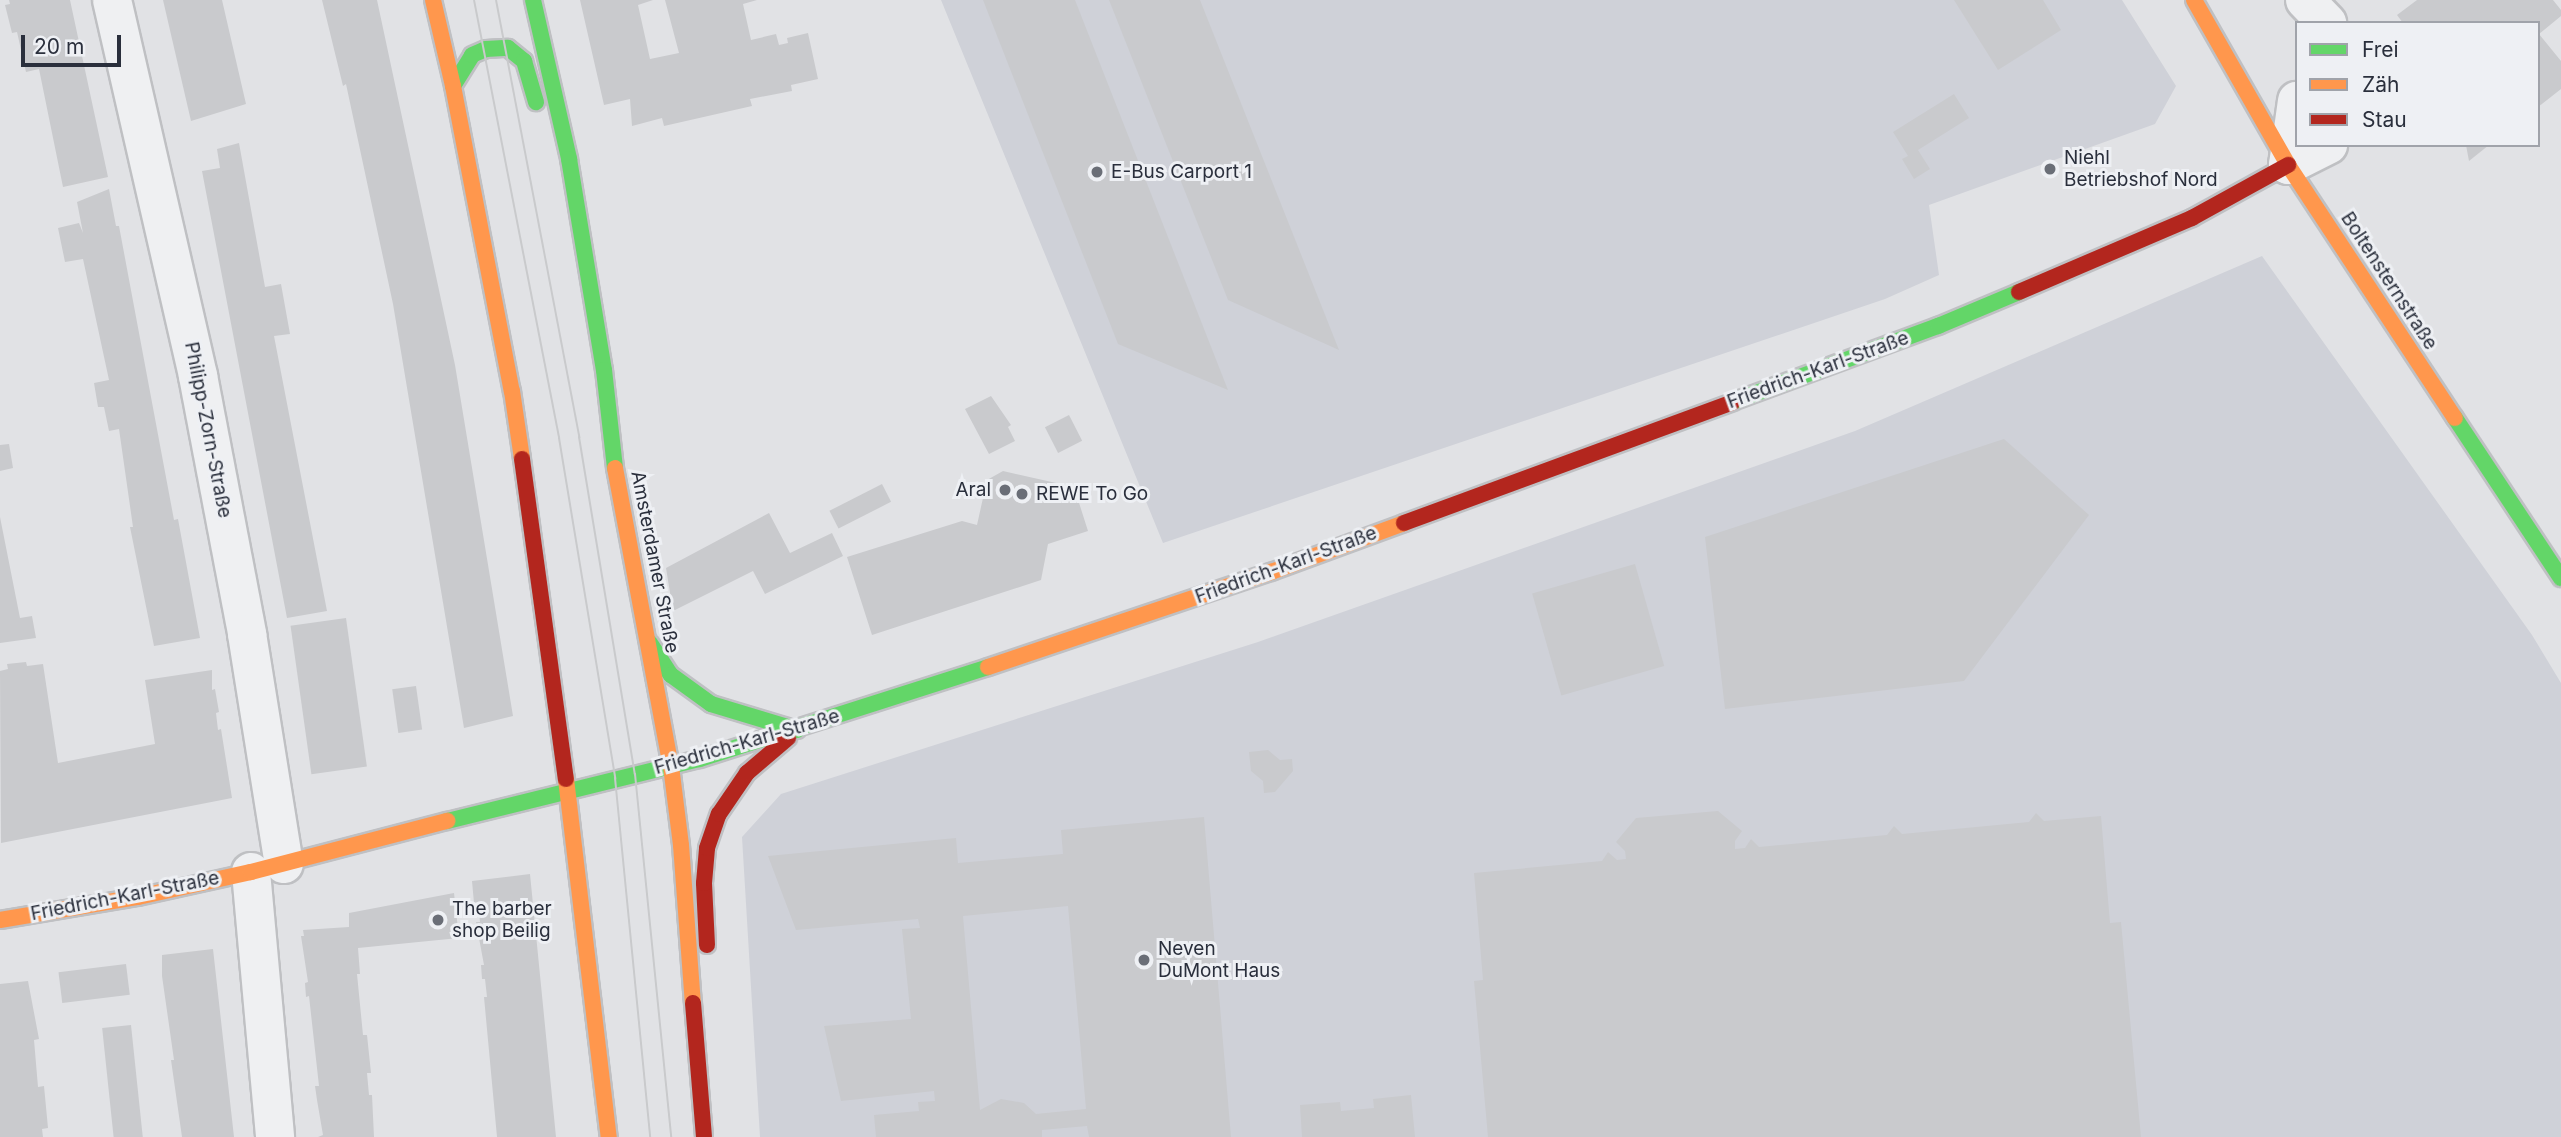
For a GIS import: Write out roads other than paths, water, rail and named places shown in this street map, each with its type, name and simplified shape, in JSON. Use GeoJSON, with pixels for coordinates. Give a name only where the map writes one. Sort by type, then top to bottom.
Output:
{"type":"FeatureCollection","features":[{"type":"Feature","properties":{"kind":"main road"},"geometry":{"type":"LineString","coordinates":[[433,0],[453,86],[512,391],[568,790],[609,1137]]}},
{"type":"Feature","properties":{"kind":"main road","name":"Amsterdamer Straße"},"geometry":{"type":"LineString","coordinates":[[533,0],[569,159],[604,370],[617,490],[650,643],[671,766],[681,845],[704,1137]]}},
{"type":"Feature","properties":{"kind":"main road","name":"Boltensternstraße"},"geometry":{"type":"LineString","coordinates":[[2194,0],[2288,165],[2561,578]]}},
{"type":"Feature","properties":{"kind":"main road"},"geometry":{"type":"LineString","coordinates":[[453,86],[472,55],[486,49],[508,48],[524,61],[541,124],[569,159]]}},
{"type":"Feature","properties":{"kind":"main road","name":"Friedrich-Karl-Straße"},"geometry":{"type":"LineString","coordinates":[[0,920],[138,897],[267,868],[671,766],[797,730],[1271,572],[1938,326],[2192,218],[2288,165]]}},
{"type":"Feature","properties":{"kind":"main road"},"geometry":{"type":"LineString","coordinates":[[650,643],[671,675],[711,704],[797,730]]}},
{"type":"Feature","properties":{"kind":"main road"},"geometry":{"type":"LineString","coordinates":[[708,960],[704,883],[707,848],[719,814],[747,773],[797,730]]}},
{"type":"Feature","properties":{"kind":"main road"},"geometry":{"type":"LineString","coordinates":[[695,1018],[709,985]]}},
{"type":"Feature","properties":{"kind":"street","name":"Philipp-Zorn-Straße"},"geometry":{"type":"LineString","coordinates":[[112,0],[198,376],[247,634],[267,868]]}},
{"type":"Feature","properties":{"kind":"street"},"geometry":{"type":"LineString","coordinates":[[2305,0],[2306,21]]}},
{"type":"Feature","properties":{"kind":"street"},"geometry":{"type":"LineString","coordinates":[[2305,0],[2325,21]]}},
{"type":"Feature","properties":{"kind":"street"},"geometry":{"type":"LineString","coordinates":[[2288,165],[2295,114]]}},
{"type":"Feature","properties":{"kind":"street"},"geometry":{"type":"LineString","coordinates":[[2288,165],[2324,147]]}},
{"type":"Feature","properties":{"kind":"street"},"geometry":{"type":"LineString","coordinates":[[267,868],[275,1137]]}},
{"type":"Feature","properties":{"kind":"tram line"},"geometry":{"type":"LineString","coordinates":[[474,0],[559,438],[615,778],[650,1137]]}},
{"type":"Feature","properties":{"kind":"tram line"},"geometry":{"type":"LineString","coordinates":[[496,0],[579,437],[635,774],[671,1137]]}},
{"type":"Feature","properties":{"kind":"place","name":"Niehl Betriebshof Nord"},"geometry":{"type":"Point","coordinates":[2050,169]}},
{"type":"Feature","properties":{"kind":"place","name":"E-Bus Carport 1"},"geometry":{"type":"Point","coordinates":[1097,172]}},
{"type":"Feature","properties":{"kind":"place","name":"Aral"},"geometry":{"type":"Point","coordinates":[1005,490]}},
{"type":"Feature","properties":{"kind":"place","name":"REWE To Go"},"geometry":{"type":"Point","coordinates":[1022,494]}},
{"type":"Feature","properties":{"kind":"place","name":"The barber shop Beilig"},"geometry":{"type":"Point","coordinates":[438,920]}},
{"type":"Feature","properties":{"kind":"place","name":"Neven DuMont Haus"},"geometry":{"type":"Point","coordinates":[1144,960]}}]}
